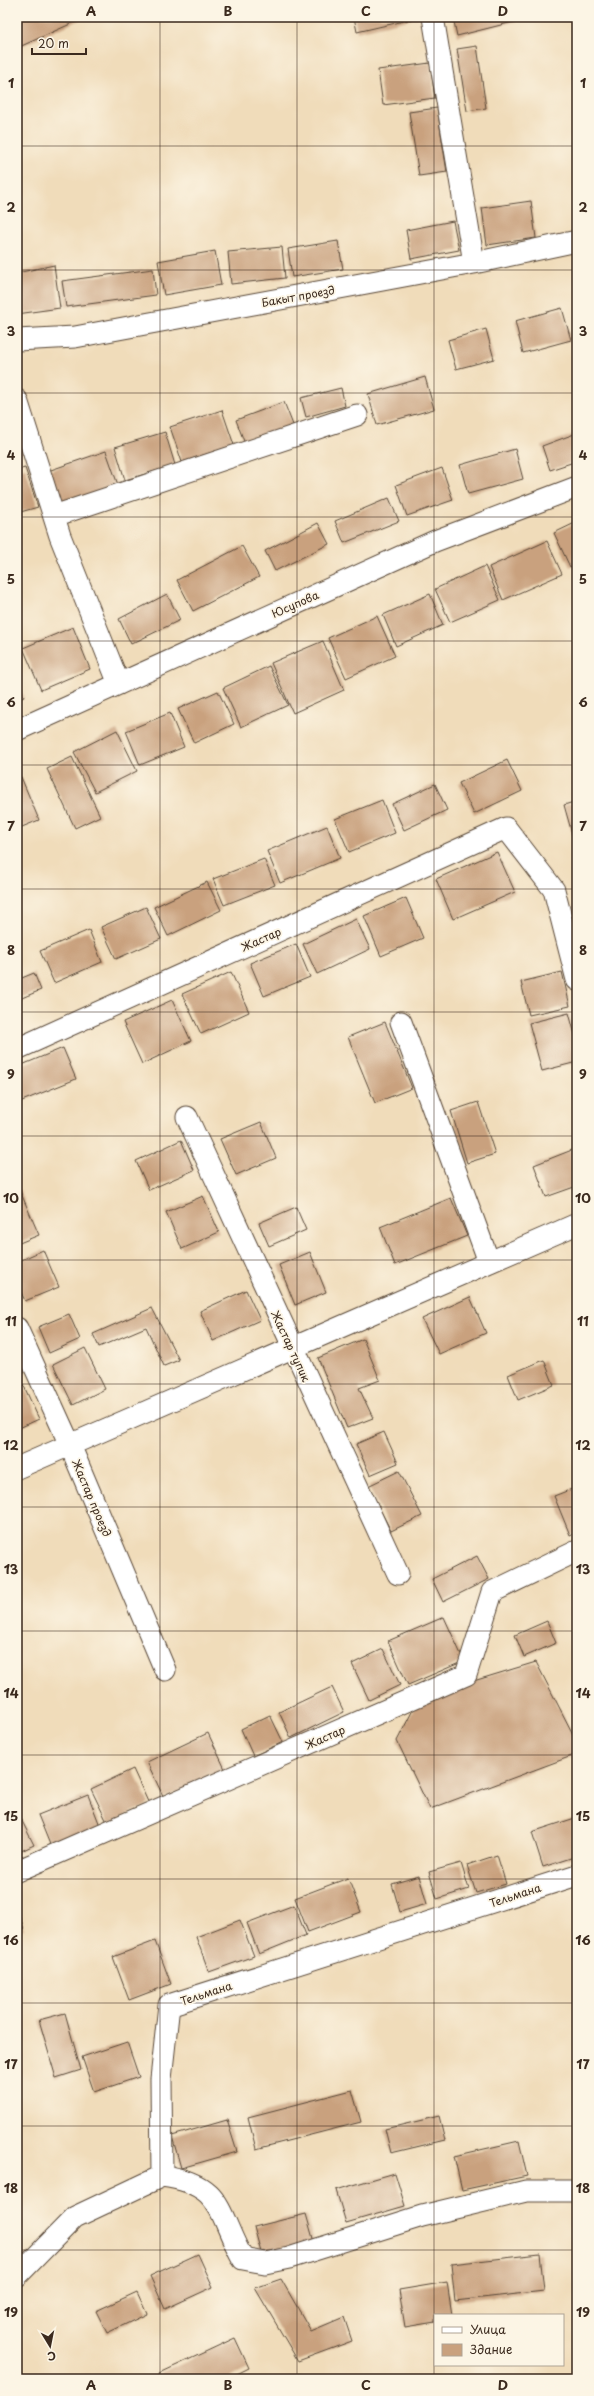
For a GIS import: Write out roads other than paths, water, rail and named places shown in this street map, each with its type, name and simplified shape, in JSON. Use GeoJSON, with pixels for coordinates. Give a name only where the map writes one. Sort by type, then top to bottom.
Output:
{"type":"FeatureCollection","features":[{"type":"Feature","properties":{"kind":"street"},"geometry":{"type":"LineString","coordinates":[[433,17],[474,263]]}},
{"type":"Feature","properties":{"kind":"street","name":"Бакыт проезд"},"geometry":{"type":"LineString","coordinates":[[17,340],[75,337],[474,263],[577,241]]}},
{"type":"Feature","properties":{"kind":"street"},"geometry":{"type":"LineString","coordinates":[[17,400],[54,516],[119,684]]}},
{"type":"Feature","properties":{"kind":"street"},"geometry":{"type":"LineString","coordinates":[[54,516],[357,415]]}},
{"type":"Feature","properties":{"kind":"street","name":"Юсупова"},"geometry":{"type":"LineString","coordinates":[[17,730],[435,541],[577,487]]}},
{"type":"Feature","properties":{"kind":"street","name":"Жастар"},"geometry":{"type":"LineString","coordinates":[[17,1049],[506,828],[554,890],[577,980]]}},
{"type":"Feature","properties":{"kind":"street"},"geometry":{"type":"LineString","coordinates":[[401,1022],[489,1262]]}},
{"type":"Feature","properties":{"kind":"street","name":"Жастар тупик"},"geometry":{"type":"LineString","coordinates":[[187,1117],[292,1348],[398,1574]]}},
{"type":"Feature","properties":{"kind":"street"},"geometry":{"type":"LineString","coordinates":[[17,1468],[577,1224]]}},
{"type":"Feature","properties":{"kind":"street","name":"Жастар проезд"},"geometry":{"type":"LineString","coordinates":[[17,1328],[70,1445],[165,1670]]}},
{"type":"Feature","properties":{"kind":"street","name":"Жастар"},"geometry":{"type":"LineString","coordinates":[[17,1871],[466,1675],[492,1592],[577,1551]]}},
{"type":"Feature","properties":{"kind":"street","name":"Тельмана"},"geometry":{"type":"LineString","coordinates":[[162,2176],[161,2079],[169,2005],[577,1875]]}},
{"type":"Feature","properties":{"kind":"street"},"geometry":{"type":"LineString","coordinates":[[17,2276],[75,2217],[162,2176],[185,2179],[203,2188],[218,2203],[232,2239],[243,2259],[265,2263],[317,2250],[422,2216],[526,2191],[577,2192]]}}]}
